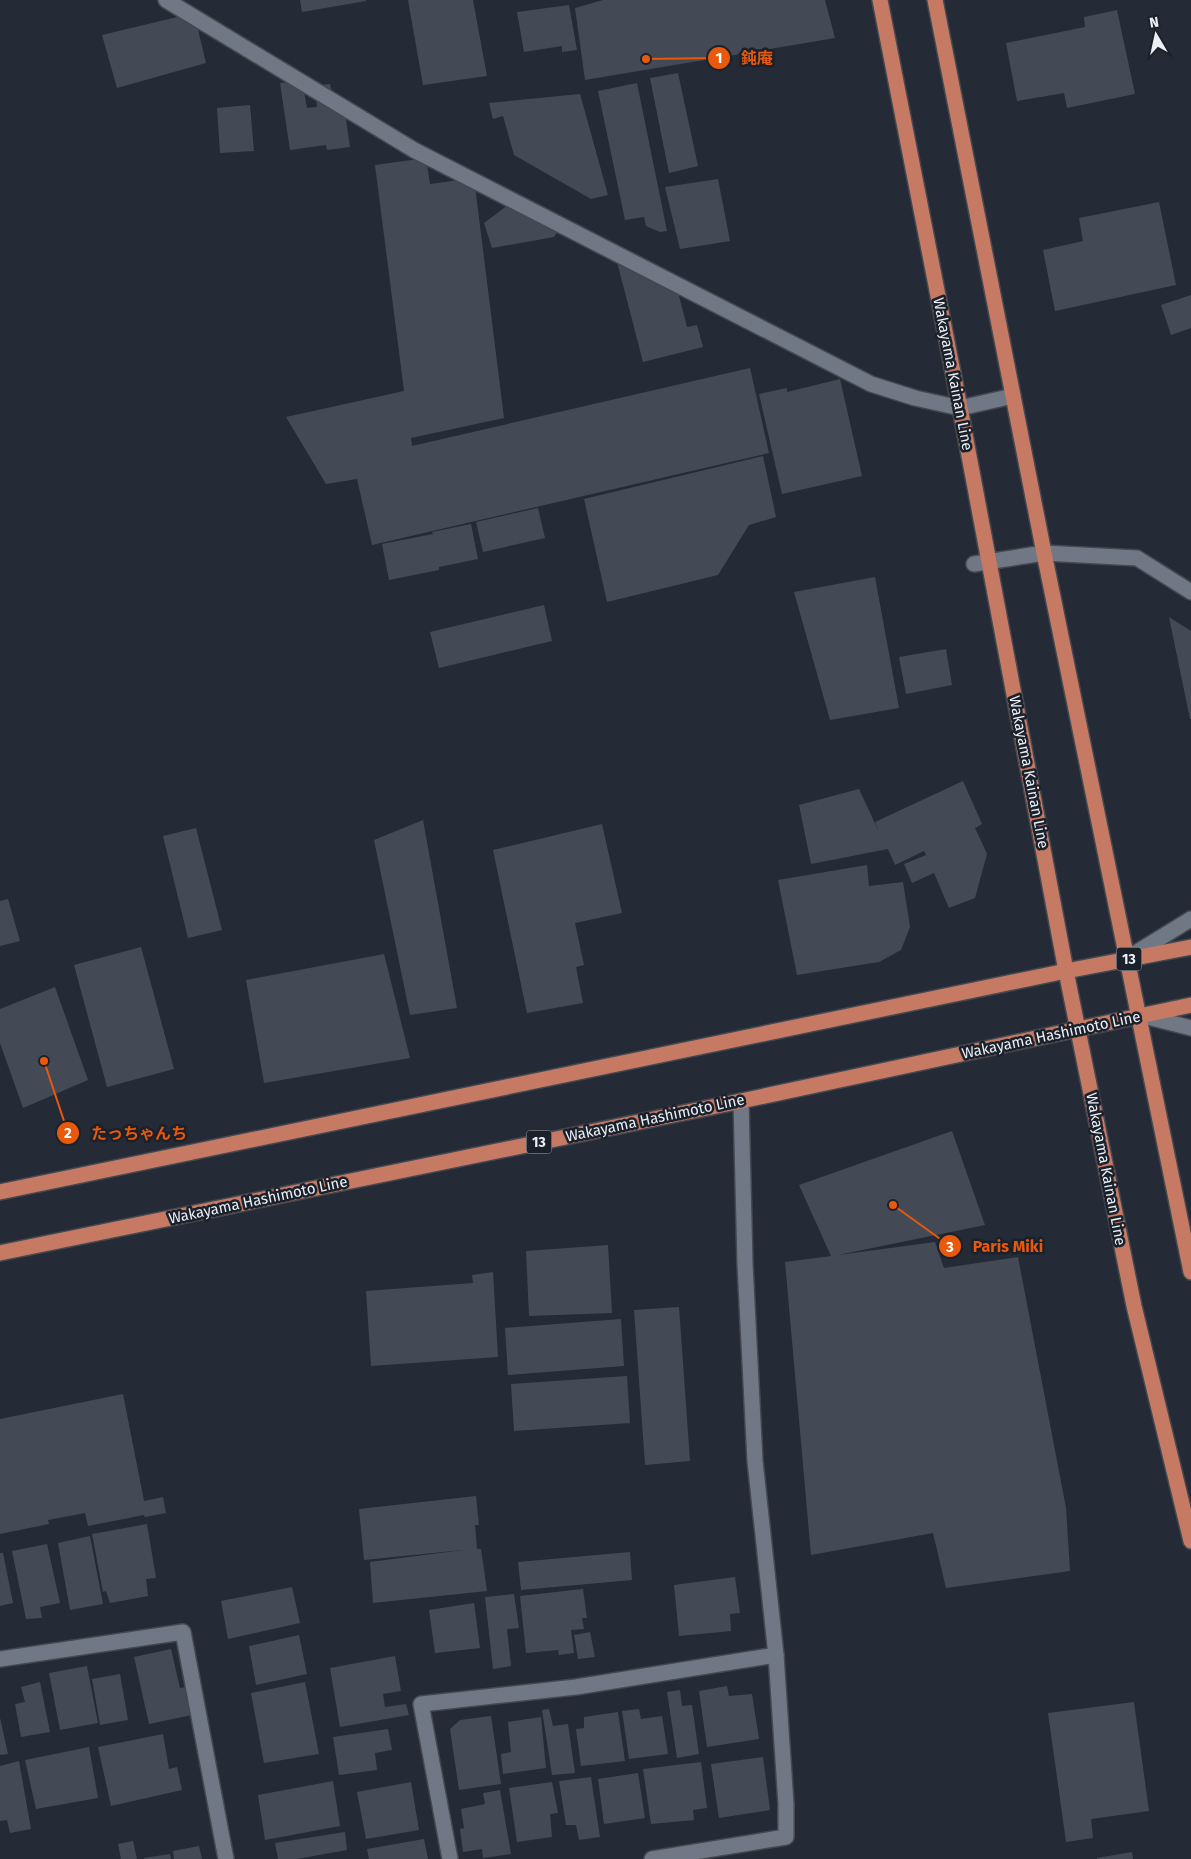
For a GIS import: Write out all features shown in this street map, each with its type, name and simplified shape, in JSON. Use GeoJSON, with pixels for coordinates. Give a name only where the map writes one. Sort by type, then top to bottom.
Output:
{"type":"FeatureCollection","features":[{"type":"Feature","properties":{"kind":"main road","name":"Wakayama Kainan Line"},"geometry":{"type":"LineString","coordinates":[[880,0],[960,408],[982,563],[1134,1306],[1191,1541]]}},
{"type":"Feature","properties":{"kind":"main road"},"geometry":{"type":"LineString","coordinates":[[935,0],[1044,553],[1126,959],[1140,1015],[1191,1272]]}},
{"type":"Feature","properties":{"kind":"main road","name":"13"},"geometry":{"type":"LineString","coordinates":[[0,1192],[1066,971],[1191,947]]}},
{"type":"Feature","properties":{"kind":"main road","name":"Wakayama Hashimoto Line"},"geometry":{"type":"LineString","coordinates":[[0,1253],[741,1101],[1191,1005]]}},
{"type":"Feature","properties":{"kind":"street"},"geometry":{"type":"LineString","coordinates":[[166,0],[414,150],[871,384],[915,398],[960,408],[1013,396]]}},
{"type":"Feature","properties":{"kind":"street"},"geometry":{"type":"LineString","coordinates":[[982,563],[1044,553],[1137,558],[1191,592]]}},
{"type":"Feature","properties":{"kind":"street"},"geometry":{"type":"LineString","coordinates":[[1126,959],[1191,919]]}},
{"type":"Feature","properties":{"kind":"street"},"geometry":{"type":"LineString","coordinates":[[1140,1015],[1191,1028]]}},
{"type":"Feature","properties":{"kind":"street"},"geometry":{"type":"LineString","coordinates":[[652,1859],[786,1838],[786,1804],[776,1655],[755,1461],[746,1274],[741,1101]]}},
{"type":"Feature","properties":{"kind":"street"},"geometry":{"type":"LineString","coordinates":[[0,1659],[183,1632],[226,1859]]}},
{"type":"Feature","properties":{"kind":"street"},"geometry":{"type":"LineString","coordinates":[[450,1859],[421,1704],[576,1687],[776,1655]]}},
{"type":"Feature","properties":{"kind":"building"},"geometry":{"type":"Polygon","coordinates":[[[300,0],[366,0],[366,1],[302,12],[300,0]]]}},
{"type":"Feature","properties":{"kind":"building"},"geometry":{"type":"Polygon","coordinates":[[[408,0],[473,0],[487,76],[423,85],[408,0]]]}},
{"type":"Feature","properties":{"kind":"building"},"geometry":{"type":"Polygon","coordinates":[[[603,0],[825,0],[835,38],[585,80],[575,8],[603,0]]]}},
{"type":"Feature","properties":{"kind":"building"},"geometry":{"type":"Polygon","coordinates":[[[569,5],[577,50],[562,52],[562,46],[524,52],[517,12],[569,5]]]}},
{"type":"Feature","properties":{"kind":"building"},"geometry":{"type":"Polygon","coordinates":[[[1117,10],[1135,94],[1067,108],[1064,93],[1017,101],[1006,43],[1085,27],[1084,17],[1117,10]]]}},
{"type":"Feature","properties":{"kind":"building"},"geometry":{"type":"Polygon","coordinates":[[[194,13],[206,63],[117,88],[102,35],[194,13]]]}},
{"type":"Feature","properties":{"kind":"building"},"geometry":{"type":"Polygon","coordinates":[[[678,73],[698,166],[669,173],[650,78],[678,73]]]}},
{"type":"Feature","properties":{"kind":"building"},"geometry":{"type":"Polygon","coordinates":[[[302,80],[307,108],[317,107],[316,97],[309,98],[308,87],[330,84],[333,99],[343,98],[350,147],[327,150],[326,145],[290,150],[280,83],[302,80]]]}},
{"type":"Feature","properties":{"kind":"building"},"geometry":{"type":"Polygon","coordinates":[[[637,83],[667,231],[660,232],[646,226],[644,217],[625,220],[598,91],[637,83]]]}},
{"type":"Feature","properties":{"kind":"building"},"geometry":{"type":"Polygon","coordinates":[[[580,94],[608,195],[591,199],[514,155],[503,116],[493,119],[489,103],[580,94]]]}},
{"type":"Feature","properties":{"kind":"building"},"geometry":{"type":"Polygon","coordinates":[[[250,105],[254,151],[220,153],[217,108],[250,105]]]}},
{"type":"Feature","properties":{"kind":"building"},"geometry":{"type":"Polygon","coordinates":[[[426,158],[430,184],[474,178],[504,418],[411,438],[412,446],[750,368],[769,453],[372,545],[357,479],[326,484],[286,417],[404,391],[375,165],[426,158]]]}},
{"type":"Feature","properties":{"kind":"building"},"geometry":{"type":"Polygon","coordinates":[[[718,179],[730,241],[680,249],[665,187],[718,179]]]}},
{"type":"Feature","properties":{"kind":"building"},"geometry":{"type":"Polygon","coordinates":[[[520,196],[564,221],[554,237],[492,248],[484,223],[520,196]]]}},
{"type":"Feature","properties":{"kind":"building"},"geometry":{"type":"Polygon","coordinates":[[[1159,202],[1176,285],[1055,311],[1043,250],[1083,241],[1079,218],[1159,202]]]}},
{"type":"Feature","properties":{"kind":"building"},"geometry":{"type":"Polygon","coordinates":[[[615,254],[652,267],[657,285],[675,280],[687,327],[697,325],[703,347],[643,362],[615,254]]]}},
{"type":"Feature","properties":{"kind":"building"},"geometry":{"type":"Polygon","coordinates":[[[1191,295],[1191,328],[1171,335],[1161,305],[1191,295]]]}},
{"type":"Feature","properties":{"kind":"building"},"geometry":{"type":"Polygon","coordinates":[[[840,379],[862,476],[782,494],[759,394],[787,388],[787,392],[840,379]]]}},
{"type":"Feature","properties":{"kind":"building"},"geometry":{"type":"Polygon","coordinates":[[[763,456],[776,517],[749,525],[718,575],[607,602],[584,499],[763,456]]]}},
{"type":"Feature","properties":{"kind":"building"},"geometry":{"type":"Polygon","coordinates":[[[538,508],[545,538],[483,552],[476,522],[538,508]]]}},
{"type":"Feature","properties":{"kind":"building"},"geometry":{"type":"Polygon","coordinates":[[[471,524],[478,559],[439,567],[439,570],[389,580],[382,544],[471,524]]]}},
{"type":"Feature","properties":{"kind":"building"},"geometry":{"type":"Polygon","coordinates":[[[875,577],[899,708],[830,720],[794,592],[875,577]]]}},
{"type":"Feature","properties":{"kind":"building"},"geometry":{"type":"Polygon","coordinates":[[[544,605],[552,641],[439,668],[430,632],[544,605]]]}},
{"type":"Feature","properties":{"kind":"building"},"geometry":{"type":"Polygon","coordinates":[[[1169,617],[1191,631],[1191,719],[1190,719],[1169,617]]]}},
{"type":"Feature","properties":{"kind":"building"},"geometry":{"type":"Polygon","coordinates":[[[946,649],[952,685],[906,694],[899,657],[946,649]]]}},
{"type":"Feature","properties":{"kind":"building"},"geometry":{"type":"Polygon","coordinates":[[[963,781],[982,824],[975,828],[987,854],[975,898],[949,908],[934,873],[912,883],[904,864],[926,855],[924,851],[895,865],[888,849],[811,864],[799,805],[859,789],[880,834],[875,822],[963,781]]]}},
{"type":"Feature","properties":{"kind":"building"},"geometry":{"type":"Polygon","coordinates":[[[423,820],[457,1008],[410,1015],[374,840],[423,820]]]}},
{"type":"Feature","properties":{"kind":"building"},"geometry":{"type":"Polygon","coordinates":[[[602,824],[622,913],[575,923],[584,965],[576,967],[583,1003],[527,1013],[493,850],[602,824]]]}},
{"type":"Feature","properties":{"kind":"building"},"geometry":{"type":"Polygon","coordinates":[[[196,828],[222,930],[188,938],[163,836],[196,828]]]}},
{"type":"Feature","properties":{"kind":"building"},"geometry":{"type":"Polygon","coordinates":[[[867,865],[869,886],[903,882],[910,927],[901,950],[879,962],[797,975],[778,880],[867,865]]]}},
{"type":"Feature","properties":{"kind":"building"},"geometry":{"type":"Polygon","coordinates":[[[8,899],[20,941],[0,946],[0,901],[8,899]]]}},
{"type":"Feature","properties":{"kind":"building"},"geometry":{"type":"Polygon","coordinates":[[[141,947],[174,1069],[107,1087],[74,965],[141,947]]]}},
{"type":"Feature","properties":{"kind":"building"},"geometry":{"type":"Polygon","coordinates":[[[384,954],[410,1058],[264,1083],[246,980],[384,954]]]}},
{"type":"Feature","properties":{"kind":"building"},"geometry":{"type":"Polygon","coordinates":[[[55,987],[88,1080],[23,1108],[0,1043],[0,1009],[55,987]]]}},
{"type":"Feature","properties":{"kind":"building"},"geometry":{"type":"Polygon","coordinates":[[[952,1131],[985,1225],[838,1255],[935,1242],[944,1268],[1018,1257],[1066,1508],[1070,1571],[946,1588],[933,1533],[811,1555],[785,1262],[831,1256],[799,1185],[952,1131]]]}},
{"type":"Feature","properties":{"kind":"building"},"geometry":{"type":"Polygon","coordinates":[[[608,1245],[612,1313],[529,1316],[526,1251],[608,1245]]]}},
{"type":"Feature","properties":{"kind":"building"},"geometry":{"type":"Polygon","coordinates":[[[493,1272],[498,1357],[371,1366],[366,1291],[473,1283],[472,1275],[493,1272]]]}},
{"type":"Feature","properties":{"kind":"building"},"geometry":{"type":"Polygon","coordinates":[[[679,1307],[690,1461],[645,1465],[634,1310],[679,1307]]]}},
{"type":"Feature","properties":{"kind":"building"},"geometry":{"type":"Polygon","coordinates":[[[621,1319],[624,1366],[508,1375],[505,1328],[621,1319]]]}},
{"type":"Feature","properties":{"kind":"building"},"geometry":{"type":"Polygon","coordinates":[[[627,1376],[630,1423],[514,1431],[511,1384],[627,1376]]]}},
{"type":"Feature","properties":{"kind":"building"},"geometry":{"type":"Polygon","coordinates":[[[123,1394],[144,1501],[163,1497],[166,1513],[145,1517],[144,1515],[88,1526],[85,1513],[48,1520],[49,1524],[0,1534],[0,1419],[123,1394]]]}},
{"type":"Feature","properties":{"kind":"building"},"geometry":{"type":"Polygon","coordinates":[[[476,1496],[479,1525],[475,1525],[477,1549],[481,1549],[487,1591],[373,1603],[370,1562],[463,1550],[364,1560],[359,1509],[476,1496]]]}},
{"type":"Feature","properties":{"kind":"building"},"geometry":{"type":"Polygon","coordinates":[[[147,1524],[156,1578],[146,1579],[148,1596],[110,1603],[106,1591],[103,1592],[92,1534],[147,1524]]]}},
{"type":"Feature","properties":{"kind":"building"},"geometry":{"type":"Polygon","coordinates":[[[90,1536],[103,1604],[70,1610],[58,1543],[90,1536]]]}},
{"type":"Feature","properties":{"kind":"building"},"geometry":{"type":"Polygon","coordinates":[[[47,1544],[60,1603],[40,1607],[42,1618],[26,1619],[12,1551],[47,1544]]]}},
{"type":"Feature","properties":{"kind":"building"},"geometry":{"type":"Polygon","coordinates":[[[630,1552],[632,1580],[521,1590],[518,1562],[630,1552]]]}},
{"type":"Feature","properties":{"kind":"building"},"geometry":{"type":"Polygon","coordinates":[[[0,1553],[3,1553],[13,1603],[0,1606],[0,1553]]]}},
{"type":"Feature","properties":{"kind":"building"},"geometry":{"type":"Polygon","coordinates":[[[735,1577],[740,1613],[730,1614],[731,1631],[679,1636],[674,1585],[735,1577]]]}},
{"type":"Feature","properties":{"kind":"building"},"geometry":{"type":"Polygon","coordinates":[[[292,1587],[300,1623],[228,1639],[221,1601],[292,1587]]]}},
{"type":"Feature","properties":{"kind":"building"},"geometry":{"type":"Polygon","coordinates":[[[583,1589],[587,1618],[582,1618],[584,1629],[571,1630],[574,1653],[559,1655],[558,1650],[526,1653],[520,1596],[583,1589]]]}},
{"type":"Feature","properties":{"kind":"building"},"geometry":{"type":"Polygon","coordinates":[[[514,1594],[519,1628],[507,1629],[511,1666],[493,1669],[485,1597],[514,1594]]]}},
{"type":"Feature","properties":{"kind":"building"},"geometry":{"type":"Polygon","coordinates":[[[474,1603],[480,1648],[435,1653],[429,1610],[474,1603]]]}},
{"type":"Feature","properties":{"kind":"building"},"geometry":{"type":"Polygon","coordinates":[[[590,1632],[595,1657],[578,1659],[574,1635],[590,1632]]]}},
{"type":"Feature","properties":{"kind":"building"},"geometry":{"type":"Polygon","coordinates":[[[299,1635],[307,1674],[256,1685],[249,1646],[299,1635]]]}},
{"type":"Feature","properties":{"kind":"building"},"geometry":{"type":"Polygon","coordinates":[[[171,1649],[180,1688],[187,1687],[192,1715],[149,1724],[134,1657],[171,1649]]]}},
{"type":"Feature","properties":{"kind":"building"},"geometry":{"type":"Polygon","coordinates":[[[395,1656],[401,1691],[383,1694],[385,1707],[406,1704],[409,1715],[340,1727],[330,1668],[395,1656]]]}},
{"type":"Feature","properties":{"kind":"building"},"geometry":{"type":"Polygon","coordinates":[[[87,1666],[98,1723],[60,1730],[49,1673],[87,1666]]]}},
{"type":"Feature","properties":{"kind":"building"},"geometry":{"type":"Polygon","coordinates":[[[120,1674],[128,1720],[100,1725],[92,1679],[120,1674]]]}},
{"type":"Feature","properties":{"kind":"building"},"geometry":{"type":"Polygon","coordinates":[[[40,1682],[50,1732],[21,1737],[15,1704],[25,1702],[21,1687],[40,1682]]]}},
{"type":"Feature","properties":{"kind":"building"},"geometry":{"type":"Polygon","coordinates":[[[305,1682],[319,1754],[264,1763],[251,1693],[305,1682]]]}},
{"type":"Feature","properties":{"kind":"building"},"geometry":{"type":"Polygon","coordinates":[[[727,1686],[729,1696],[752,1694],[759,1739],[707,1747],[699,1691],[727,1686]]]}},
{"type":"Feature","properties":{"kind":"building"},"geometry":{"type":"Polygon","coordinates":[[[680,1690],[682,1706],[692,1705],[699,1754],[677,1758],[667,1692],[680,1690]]]}},
{"type":"Feature","properties":{"kind":"building"},"geometry":{"type":"Polygon","coordinates":[[[1134,1702],[1149,1811],[1091,1819],[1093,1838],[1066,1842],[1048,1713],[1134,1702]]]}},
{"type":"Feature","properties":{"kind":"building"},"geometry":{"type":"Polygon","coordinates":[[[549,1709],[553,1726],[568,1724],[575,1773],[552,1775],[542,1710],[549,1709]]]}},
{"type":"Feature","properties":{"kind":"building"},"geometry":{"type":"Polygon","coordinates":[[[639,1709],[641,1719],[662,1716],[668,1754],[629,1759],[622,1711],[639,1709]]]}},
{"type":"Feature","properties":{"kind":"building"},"geometry":{"type":"Polygon","coordinates":[[[618,1712],[625,1761],[581,1766],[576,1729],[584,1728],[584,1717],[618,1712]]]}},
{"type":"Feature","properties":{"kind":"building"},"geometry":{"type":"Polygon","coordinates":[[[491,1716],[501,1784],[459,1790],[450,1729],[460,1720],[491,1716]]]}},
{"type":"Feature","properties":{"kind":"building"},"geometry":{"type":"Polygon","coordinates":[[[541,1717],[546,1768],[503,1774],[501,1754],[511,1752],[508,1722],[541,1717]]]}},
{"type":"Feature","properties":{"kind":"building"},"geometry":{"type":"Polygon","coordinates":[[[0,1718],[8,1754],[0,1755],[0,1718]]]}},
{"type":"Feature","properties":{"kind":"building"},"geometry":{"type":"Polygon","coordinates":[[[388,1729],[392,1750],[375,1753],[377,1770],[339,1775],[333,1737],[388,1729]]]}},
{"type":"Feature","properties":{"kind":"building"},"geometry":{"type":"Polygon","coordinates":[[[163,1734],[169,1769],[177,1767],[182,1790],[111,1806],[98,1747],[163,1734]]]}},
{"type":"Feature","properties":{"kind":"building"},"geometry":{"type":"Polygon","coordinates":[[[89,1747],[98,1798],[36,1809],[25,1760],[89,1747]]]}},
{"type":"Feature","properties":{"kind":"building"},"geometry":{"type":"Polygon","coordinates":[[[763,1757],[770,1810],[719,1818],[711,1764],[763,1757]]]}},
{"type":"Feature","properties":{"kind":"building"},"geometry":{"type":"Polygon","coordinates":[[[19,1761],[31,1829],[10,1833],[7,1820],[0,1821],[0,1766],[19,1761]]]}},
{"type":"Feature","properties":{"kind":"building"},"geometry":{"type":"Polygon","coordinates":[[[701,1762],[707,1808],[693,1810],[694,1820],[651,1824],[643,1769],[701,1762]]]}},
{"type":"Feature","properties":{"kind":"building"},"geometry":{"type":"Polygon","coordinates":[[[638,1773],[645,1818],[604,1824],[598,1779],[638,1773]]]}},
{"type":"Feature","properties":{"kind":"building"},"geometry":{"type":"Polygon","coordinates":[[[591,1777],[600,1837],[579,1840],[576,1825],[566,1825],[559,1781],[591,1777]]]}},
{"type":"Feature","properties":{"kind":"building"},"geometry":{"type":"Polygon","coordinates":[[[333,1781],[340,1826],[265,1840],[258,1795],[333,1781]]]}},
{"type":"Feature","properties":{"kind":"building"},"geometry":{"type":"Polygon","coordinates":[[[411,1782],[419,1830],[366,1839],[357,1792],[411,1782]]]}},
{"type":"Feature","properties":{"kind":"building"},"geometry":{"type":"Polygon","coordinates":[[[552,1782],[558,1813],[550,1814],[552,1837],[517,1842],[509,1788],[552,1782]]]}},
{"type":"Feature","properties":{"kind":"building"},"geometry":{"type":"Polygon","coordinates":[[[500,1790],[511,1854],[483,1858],[482,1849],[463,1852],[460,1829],[464,1828],[461,1809],[485,1804],[483,1793],[500,1790]]]}},
{"type":"Feature","properties":{"kind":"building"},"geometry":{"type":"Polygon","coordinates":[[[345,1832],[347,1850],[297,1859],[278,1859],[275,1843],[345,1832]]]}},
{"type":"Feature","properties":{"kind":"building"},"geometry":{"type":"Polygon","coordinates":[[[424,1839],[428,1859],[369,1859],[367,1849],[424,1839]]]}},
{"type":"Feature","properties":{"kind":"building"},"geometry":{"type":"Polygon","coordinates":[[[133,1841],[137,1859],[121,1859],[118,1844],[133,1841]]]}},
{"type":"Feature","properties":{"kind":"building"},"geometry":{"type":"Polygon","coordinates":[[[199,1846],[202,1859],[174,1859],[173,1851],[199,1846]]]}},
{"type":"Feature","properties":{"kind":"building"},"geometry":{"type":"Polygon","coordinates":[[[1132,1852],[1133,1859],[1097,1859],[1097,1858],[1132,1852]]]}},
{"type":"Feature","properties":{"kind":"building"},"geometry":{"type":"Polygon","coordinates":[[[170,1854],[171,1859],[144,1859],[144,1858],[170,1854]]]}},
{"type":"Feature","properties":{"kind":"place","name":"鈍庵"},"geometry":{"type":"Point","coordinates":[646,59]}},
{"type":"Feature","properties":{"kind":"place","name":"たっちゃんち"},"geometry":{"type":"Point","coordinates":[44,1061]}},
{"type":"Feature","properties":{"kind":"place","name":"Paris Miki"},"geometry":{"type":"Point","coordinates":[893,1205]}}]}
